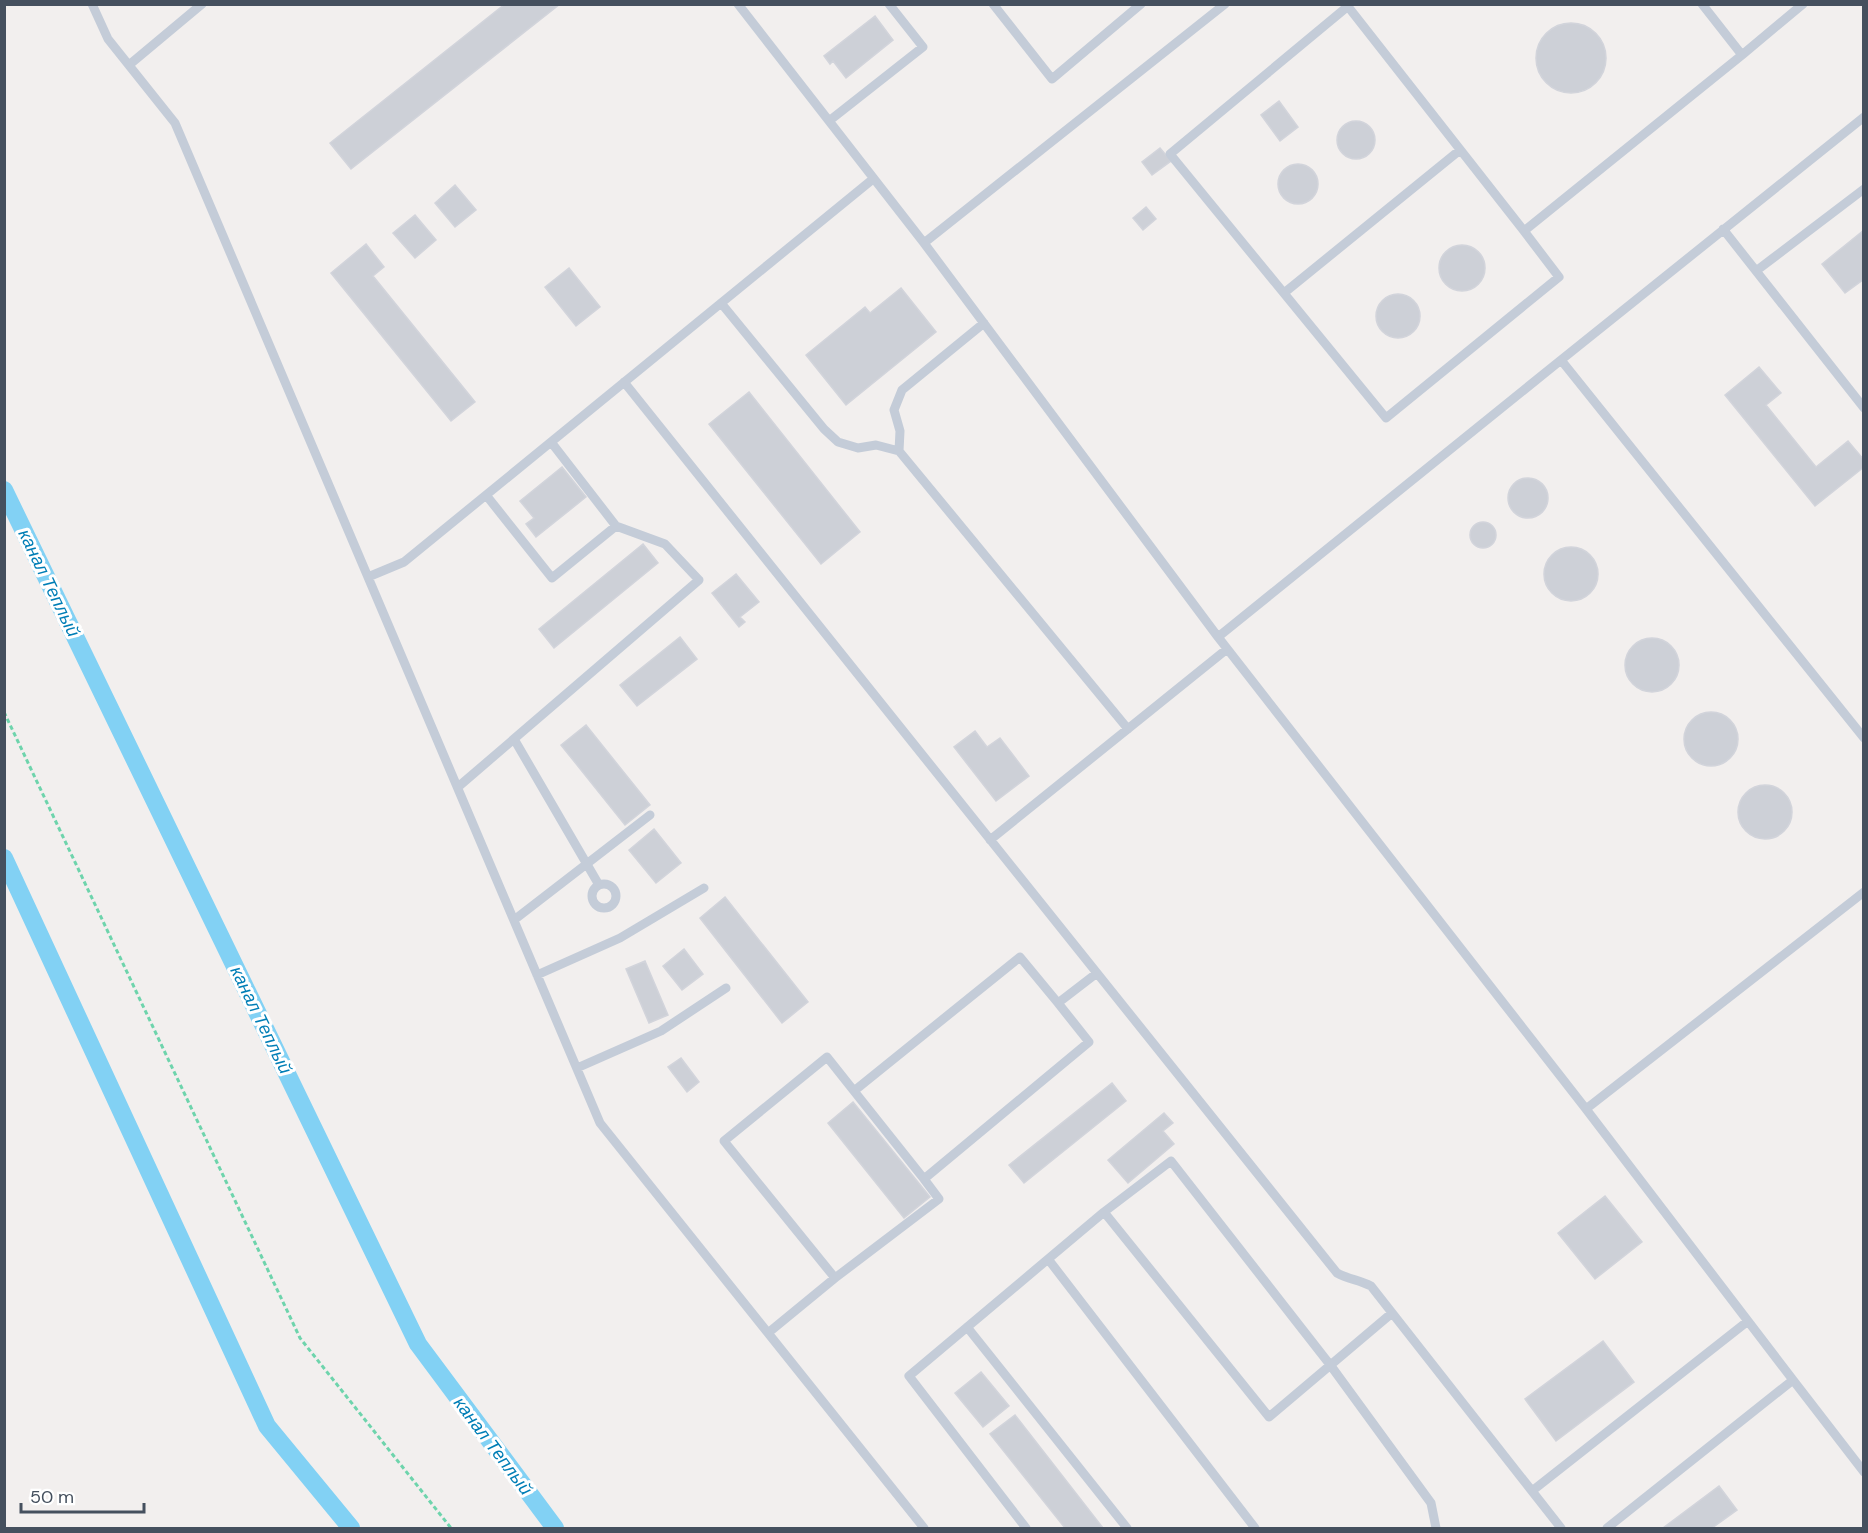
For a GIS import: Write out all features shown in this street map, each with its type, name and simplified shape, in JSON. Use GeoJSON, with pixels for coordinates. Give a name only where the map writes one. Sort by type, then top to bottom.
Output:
{"type":"FeatureCollection","features":[{"type":"Feature","properties":{"kind":"lane"},"geometry":{"type":"LineString","coordinates":[[92,4],[108,39],[175,123],[600,1123],[924,1528]]}},
{"type":"Feature","properties":{"kind":"lane"},"geometry":{"type":"LineString","coordinates":[[129,65],[202,4]]}},
{"type":"Feature","properties":{"kind":"lane"},"geometry":{"type":"LineString","coordinates":[[738,4],[924,243],[1227,649],[1586,1109],[1863,1472]]}},
{"type":"Feature","properties":{"kind":"lane"},"geometry":{"type":"LineString","coordinates":[[829,122],[923,47],[889,4]]}},
{"type":"Feature","properties":{"kind":"lane"},"geometry":{"type":"LineString","coordinates":[[993,4],[1052,79],[1141,4]]}},
{"type":"Feature","properties":{"kind":"lane"},"geometry":{"type":"LineString","coordinates":[[924,243],[1225,4]]}},
{"type":"Feature","properties":{"kind":"lane"},"geometry":{"type":"LineString","coordinates":[[1702,4],[1742,55]]}},
{"type":"Feature","properties":{"kind":"lane"},"geometry":{"type":"LineString","coordinates":[[1524,231],[1803,4]]}},
{"type":"Feature","properties":{"kind":"lane"},"geometry":{"type":"LineString","coordinates":[[1346,6],[1460,150],[1559,278],[1386,418],[1170,153],[1346,6]]}},
{"type":"Feature","properties":{"kind":"lane"},"geometry":{"type":"LineString","coordinates":[[1218,637],[1863,117]]}},
{"type":"Feature","properties":{"kind":"lane"},"geometry":{"type":"LineString","coordinates":[[1284,293],[1460,150]]}},
{"type":"Feature","properties":{"kind":"lane"},"geometry":{"type":"LineString","coordinates":[[368,577],[404,562],[873,179]]}},
{"type":"Feature","properties":{"kind":"lane"},"geometry":{"type":"LineString","coordinates":[[1756,271],[1863,189]]}},
{"type":"Feature","properties":{"kind":"lane"},"geometry":{"type":"LineString","coordinates":[[1724,229],[1863,408]]}},
{"type":"Feature","properties":{"kind":"lane"},"geometry":{"type":"LineString","coordinates":[[721,303],[837,442],[858,448],[876,445],[899,451],[1128,729]]}},
{"type":"Feature","properties":{"kind":"lane"},"geometry":{"type":"LineString","coordinates":[[899,451],[900,431],[894,410],[902,390],[984,323]]}},
{"type":"Feature","properties":{"kind":"lane"},"geometry":{"type":"LineString","coordinates":[[1561,360],[1863,738]]}},
{"type":"Feature","properties":{"kind":"lane"},"geometry":{"type":"LineString","coordinates":[[624,382],[1337,1273],[1347,1278],[1359,1279],[1371,1286],[1561,1528]]}},
{"type":"Feature","properties":{"kind":"lane"},"geometry":{"type":"LineString","coordinates":[[458,787],[699,580],[664,544],[616,526],[551,442]]}},
{"type":"Feature","properties":{"kind":"lane"},"geometry":{"type":"LineString","coordinates":[[486,495],[552,578],[616,526]]}},
{"type":"Feature","properties":{"kind":"lane"},"geometry":{"type":"LineString","coordinates":[[990,840],[1227,649]]}},
{"type":"Feature","properties":{"kind":"lane"},"geometry":{"type":"LineString","coordinates":[[514,739],[599,885]]}},
{"type":"Feature","properties":{"kind":"lane"},"geometry":{"type":"LineString","coordinates":[[514,920],[650,815]]}},
{"type":"Feature","properties":{"kind":"lane"},"geometry":{"type":"LineString","coordinates":[[537,975],[620,938],[704,888]]}},
{"type":"Feature","properties":{"kind":"lane"},"geometry":{"type":"LineString","coordinates":[[1586,1109],[1863,892]]}},
{"type":"Feature","properties":{"kind":"lane"},"geometry":{"type":"LineString","coordinates":[[854,1091],[1020,957],[1058,1003],[1089,1042],[924,1179]]}},
{"type":"Feature","properties":{"kind":"lane"},"geometry":{"type":"LineString","coordinates":[[1058,1003],[1097,973]]}},
{"type":"Feature","properties":{"kind":"lane"},"geometry":{"type":"LineString","coordinates":[[577,1068],[661,1031],[726,988]]}},
{"type":"Feature","properties":{"kind":"lane"},"geometry":{"type":"LineString","coordinates":[[768,1333],[835,1278],[939,1199],[826,1056],[724,1141],[835,1278]]}},
{"type":"Feature","properties":{"kind":"lane"},"geometry":{"type":"LineString","coordinates":[[1026,1528],[909,1376],[1104,1212],[1171,1161],[1332,1366],[1431,1503],[1436,1528]]}},
{"type":"Feature","properties":{"kind":"lane"},"geometry":{"type":"LineString","coordinates":[[1104,1212],[1269,1418],[1392,1313]]}},
{"type":"Feature","properties":{"kind":"lane"},"geometry":{"type":"LineString","coordinates":[[1048,1259],[1255,1528]]}},
{"type":"Feature","properties":{"kind":"lane"},"geometry":{"type":"LineString","coordinates":[[1532,1491],[1748,1321]]}},
{"type":"Feature","properties":{"kind":"lane"},"geometry":{"type":"LineString","coordinates":[[968,1327],[1127,1528]]}},
{"type":"Feature","properties":{"kind":"lane"},"geometry":{"type":"LineString","coordinates":[[1608,1528],[1792,1380]]}},
{"type":"Feature","properties":{"kind":"path"},"geometry":{"type":"LineString","coordinates":[[4,712],[300,1338],[451,1528]]}},
{"type":"Feature","properties":{"kind":"building"},"geometry":{"type":"Polygon","coordinates":[[[505,4],[560,4],[351,169],[330,143],[505,4]]]}},
{"type":"Feature","properties":{"kind":"building"},"geometry":{"type":"Polygon","coordinates":[[[875,16],[893,40],[846,78],[833,61],[830,64],[824,56],[875,16]]]}},
{"type":"Feature","properties":{"kind":"building"},"geometry":{"type":"Polygon","coordinates":[[[1571,23],[1584,26],[1596,33],[1603,45],[1606,58],[1603,71],[1596,83],[1584,90],[1571,93],[1558,90],[1546,83],[1539,71],[1536,58],[1539,45],[1546,33],[1558,26],[1571,23]]]}},
{"type":"Feature","properties":{"kind":"building"},"geometry":{"type":"Polygon","coordinates":[[[1279,101],[1298,127],[1280,141],[1261,115],[1279,101]]]}},
{"type":"Feature","properties":{"kind":"building"},"geometry":{"type":"Polygon","coordinates":[[[1356,121],[1369,127],[1375,140],[1369,153],[1356,159],[1343,153],[1337,140],[1343,127],[1356,121]]]}},
{"type":"Feature","properties":{"kind":"building"},"geometry":{"type":"Polygon","coordinates":[[[1160,148],[1171,161],[1152,175],[1142,162],[1160,148]]]}},
{"type":"Feature","properties":{"kind":"building"},"geometry":{"type":"Polygon","coordinates":[[[1298,164],[1306,165],[1312,170],[1317,176],[1317,192],[1312,198],[1306,203],[1298,204],[1290,203],[1284,198],[1279,192],[1278,184],[1279,176],[1284,170],[1290,165],[1298,164]]]}},
{"type":"Feature","properties":{"kind":"building"},"geometry":{"type":"Polygon","coordinates":[[[455,185],[476,210],[455,227],[435,203],[455,185]]]}},
{"type":"Feature","properties":{"kind":"building"},"geometry":{"type":"Polygon","coordinates":[[[1146,207],[1156,219],[1143,230],[1133,218],[1146,207]]]}},
{"type":"Feature","properties":{"kind":"building"},"geometry":{"type":"Polygon","coordinates":[[[415,215],[436,240],[415,258],[393,233],[415,215]]]}},
{"type":"Feature","properties":{"kind":"building"},"geometry":{"type":"Polygon","coordinates":[[[1864,230],[1864,279],[1845,293],[1822,264],[1864,230]]]}},
{"type":"Feature","properties":{"kind":"building"},"geometry":{"type":"Polygon","coordinates":[[[366,244],[384,267],[373,276],[475,402],[451,421],[331,273],[366,244]]]}},
{"type":"Feature","properties":{"kind":"building"},"geometry":{"type":"Polygon","coordinates":[[[1462,245],[1478,252],[1485,268],[1478,284],[1462,291],[1446,284],[1439,268],[1446,252],[1462,245]]]}},
{"type":"Feature","properties":{"kind":"building"},"geometry":{"type":"Polygon","coordinates":[[[569,268],[600,307],[576,326],[545,287],[569,268]]]}},
{"type":"Feature","properties":{"kind":"building"},"geometry":{"type":"Polygon","coordinates":[[[901,288],[936,332],[846,405],[806,355],[865,307],[870,313],[901,288]]]}},
{"type":"Feature","properties":{"kind":"building"},"geometry":{"type":"Polygon","coordinates":[[[1398,294],[1413,301],[1420,316],[1413,331],[1398,338],[1383,331],[1376,316],[1383,301],[1398,294]]]}},
{"type":"Feature","properties":{"kind":"building"},"geometry":{"type":"Polygon","coordinates":[[[1759,367],[1781,393],[1766,405],[1816,467],[1848,441],[1864,460],[1864,467],[1815,506],[1725,395],[1759,367]]]}},
{"type":"Feature","properties":{"kind":"building"},"geometry":{"type":"Polygon","coordinates":[[[749,392],[860,532],[821,564],[709,424],[749,392]]]}},
{"type":"Feature","properties":{"kind":"building"},"geometry":{"type":"Polygon","coordinates":[[[562,467],[586,497],[536,537],[526,524],[534,518],[520,501],[562,467]]]}},
{"type":"Feature","properties":{"kind":"building"},"geometry":{"type":"Polygon","coordinates":[[[1528,478],[1542,484],[1548,498],[1542,512],[1528,518],[1514,512],[1508,498],[1514,484],[1528,478]]]}},
{"type":"Feature","properties":{"kind":"building"},"geometry":{"type":"Polygon","coordinates":[[[1483,522],[1492,526],[1496,535],[1492,544],[1483,548],[1474,544],[1470,535],[1474,526],[1483,522]]]}},
{"type":"Feature","properties":{"kind":"building"},"geometry":{"type":"Polygon","coordinates":[[[643,544],[658,563],[554,648],[539,629],[643,544]]]}},
{"type":"Feature","properties":{"kind":"building"},"geometry":{"type":"Polygon","coordinates":[[[1566,547],[1576,547],[1590,555],[1596,564],[1598,574],[1596,584],[1590,593],[1576,601],[1566,601],[1549,589],[1544,579],[1544,569],[1556,552],[1566,547]]]}},
{"type":"Feature","properties":{"kind":"building"},"geometry":{"type":"Polygon","coordinates":[[[736,574],[759,602],[740,617],[745,622],[739,627],[712,593],[736,574]]]}},
{"type":"Feature","properties":{"kind":"building"},"geometry":{"type":"Polygon","coordinates":[[[680,637],[697,659],[637,706],[620,685],[680,637]]]}},
{"type":"Feature","properties":{"kind":"building"},"geometry":{"type":"Polygon","coordinates":[[[1647,638],[1657,638],[1671,646],[1677,655],[1679,665],[1677,675],[1671,684],[1657,692],[1647,692],[1630,680],[1625,670],[1625,660],[1637,643],[1647,638]]]}},
{"type":"Feature","properties":{"kind":"building"},"geometry":{"type":"Polygon","coordinates":[[[1706,712],[1716,712],[1730,720],[1736,729],[1738,739],[1736,749],[1730,758],[1716,766],[1706,766],[1689,754],[1684,744],[1684,734],[1696,717],[1706,712]]]}},
{"type":"Feature","properties":{"kind":"building"},"geometry":{"type":"Polygon","coordinates":[[[586,725],[650,805],[625,825],[561,745],[586,725]]]}},
{"type":"Feature","properties":{"kind":"building"},"geometry":{"type":"Polygon","coordinates":[[[975,731],[987,747],[1000,738],[1029,776],[996,801],[954,747],[975,731]]]}},
{"type":"Feature","properties":{"kind":"building"},"geometry":{"type":"Polygon","coordinates":[[[1760,785],[1770,785],[1784,793],[1790,802],[1792,812],[1790,822],[1784,831],[1770,839],[1760,839],[1743,827],[1738,817],[1738,807],[1750,790],[1760,785]]]}},
{"type":"Feature","properties":{"kind":"building"},"geometry":{"type":"Polygon","coordinates":[[[654,829],[681,863],[656,883],[629,850],[654,829]]]}},
{"type":"Feature","properties":{"kind":"building"},"geometry":{"type":"Polygon","coordinates":[[[725,897],[808,1002],[782,1023],[700,918],[725,897]]]}},
{"type":"Feature","properties":{"kind":"building"},"geometry":{"type":"Polygon","coordinates":[[[684,949],[703,974],[682,990],[663,966],[684,949]]]}},
{"type":"Feature","properties":{"kind":"building"},"geometry":{"type":"Polygon","coordinates":[[[645,961],[668,1015],[649,1023],[626,969],[645,961]]]}},
{"type":"Feature","properties":{"kind":"building"},"geometry":{"type":"Polygon","coordinates":[[[681,1058],[699,1082],[687,1092],[668,1067],[681,1058]]]}},
{"type":"Feature","properties":{"kind":"building"},"geometry":{"type":"Polygon","coordinates":[[[1112,1083],[1126,1101],[1024,1183],[1009,1165],[1112,1083]]]}},
{"type":"Feature","properties":{"kind":"building"},"geometry":{"type":"Polygon","coordinates":[[[853,1102],[930,1197],[904,1218],[828,1123],[853,1102]]]}},
{"type":"Feature","properties":{"kind":"building"},"geometry":{"type":"Polygon","coordinates":[[[1164,1113],[1173,1123],[1163,1131],[1174,1144],[1128,1183],[1108,1160],[1164,1113]]]}},
{"type":"Feature","properties":{"kind":"building"},"geometry":{"type":"Polygon","coordinates":[[[1605,1196],[1642,1242],[1595,1279],[1558,1233],[1605,1196]]]}},
{"type":"Feature","properties":{"kind":"building"},"geometry":{"type":"Polygon","coordinates":[[[1603,1341],[1634,1382],[1556,1441],[1525,1399],[1603,1341]]]}},
{"type":"Feature","properties":{"kind":"building"},"geometry":{"type":"Polygon","coordinates":[[[981,1372],[1009,1406],[983,1427],[955,1393],[981,1372]]]}},
{"type":"Feature","properties":{"kind":"building"},"geometry":{"type":"Polygon","coordinates":[[[1015,1415],[1103,1528],[1065,1528],[990,1434],[1015,1415]]]}},
{"type":"Feature","properties":{"kind":"building"},"geometry":{"type":"Polygon","coordinates":[[[1719,1486],[1737,1510],[1712,1528],[1663,1528],[1719,1486]]]}},
{"type":"Feature","properties":{"kind":"waterway","name":"канал Теплый"},"geometry":{"type":"LineString","coordinates":[[4,490],[418,1344],[555,1528]]}},
{"type":"Feature","properties":{"kind":"waterway","name":"канал Теплый"},"geometry":{"type":"LineString","coordinates":[[4,858],[267,1426],[351,1528]]}}]}
